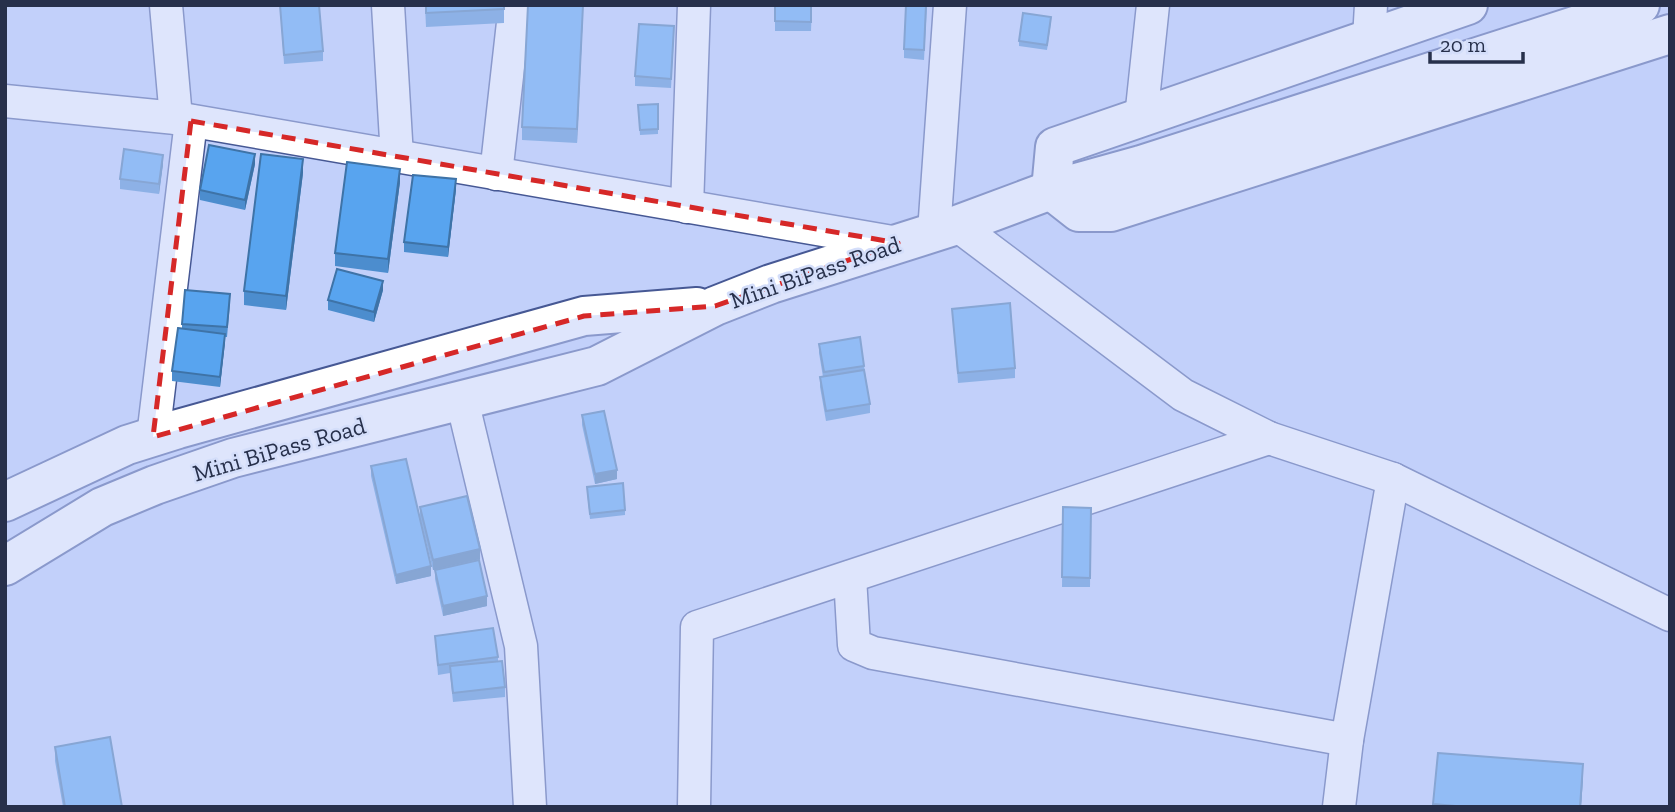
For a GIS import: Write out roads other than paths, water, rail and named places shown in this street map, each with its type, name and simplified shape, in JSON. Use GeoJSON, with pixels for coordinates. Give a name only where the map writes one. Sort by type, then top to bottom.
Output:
{"type":"FeatureCollection","features":[{"type":"Feature","properties":{"kind":"street"},"geometry":{"type":"LineString","coordinates":[[152,437],[183,119],[166,5]]}},
{"type":"Feature","properties":{"kind":"street"},"geometry":{"type":"LineString","coordinates":[[388,5],[397,157]]}},
{"type":"Feature","properties":{"kind":"street"},"geometry":{"type":"LineString","coordinates":[[496,174],[515,5]]}},
{"type":"Feature","properties":{"kind":"street"},"geometry":{"type":"LineString","coordinates":[[687,207],[694,5]]}},
{"type":"Feature","properties":{"kind":"street"},"geometry":{"type":"LineString","coordinates":[[950,5],[946,228],[1184,395],[1269,438],[1393,479],[1670,615]]}},
{"type":"Feature","properties":{"kind":"street"},"geometry":{"type":"LineString","coordinates":[[1141,118],[1153,5]]}},
{"type":"Feature","properties":{"kind":"street"},"geometry":{"type":"LineString","coordinates":[[1468,5],[1370,22],[1141,118],[1055,147],[1051,190],[1079,212],[1111,212],[1670,34]]}},
{"type":"Feature","properties":{"kind":"street","name":"Mini BiPass Road"},"geometry":{"type":"LineString","coordinates":[[5,566],[102,507],[233,458],[597,366],[715,306],[771,284],[946,228],[1051,190],[1141,165],[1640,5]]}},
{"type":"Feature","properties":{"kind":"street"},"geometry":{"type":"LineString","coordinates":[[5,101],[183,119],[898,243]]}},
{"type":"Feature","properties":{"kind":"street"},"geometry":{"type":"LineString","coordinates":[[5,502],[127,445],[584,316],[715,306]]}},
{"type":"Feature","properties":{"kind":"street"},"geometry":{"type":"LineString","coordinates":[[462,400],[521,646],[530,807]]}},
{"type":"Feature","properties":{"kind":"street"},"geometry":{"type":"LineString","coordinates":[[694,807],[697,627],[1269,438]]}},
{"type":"Feature","properties":{"kind":"street"},"geometry":{"type":"LineString","coordinates":[[1339,807],[1347,740],[1393,479]]}},
{"type":"Feature","properties":{"kind":"street"},"geometry":{"type":"LineString","coordinates":[[850,577],[854,645],[873,653],[1347,740]]}}]}
